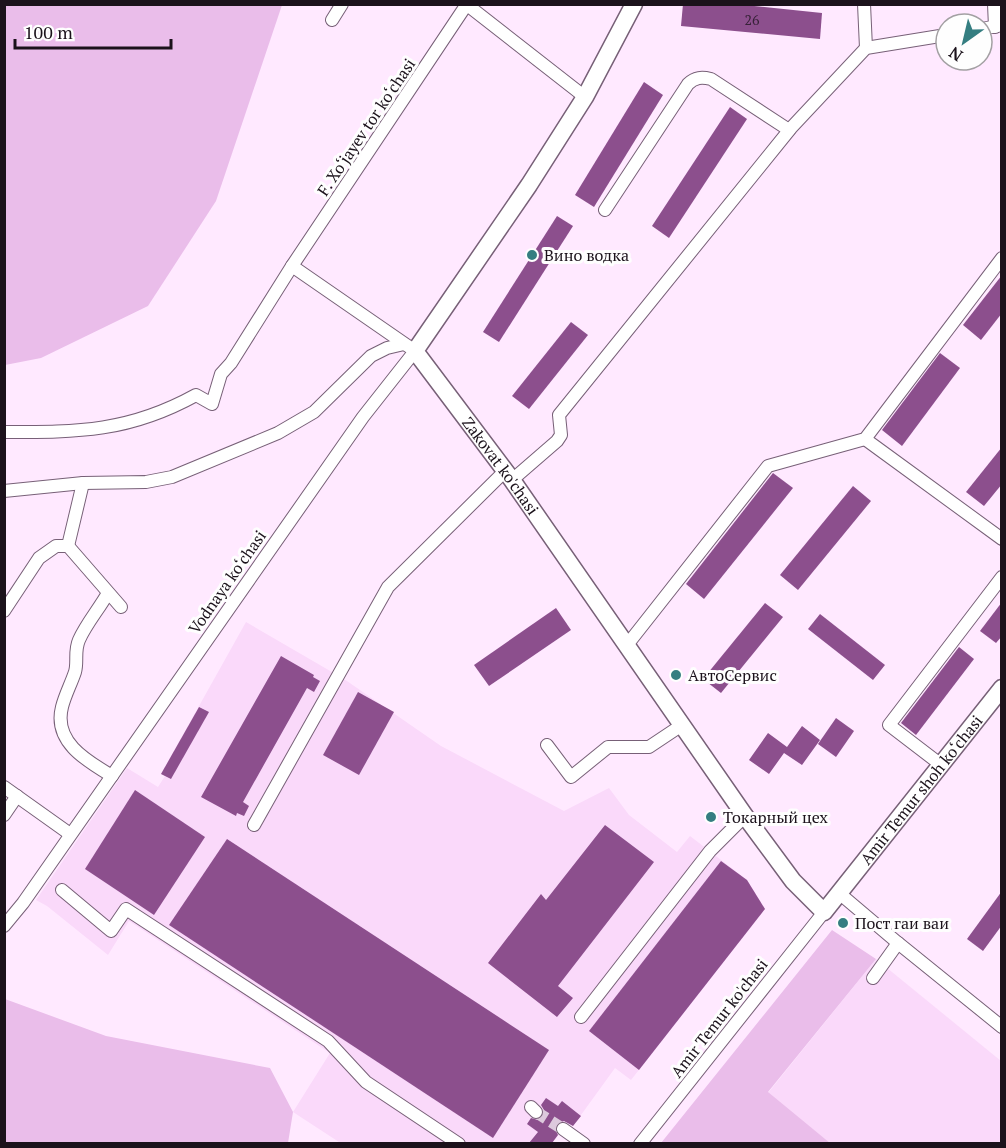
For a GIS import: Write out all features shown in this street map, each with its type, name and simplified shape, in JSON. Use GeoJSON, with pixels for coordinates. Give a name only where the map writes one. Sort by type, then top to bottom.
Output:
{"type":"FeatureCollection","features":[{"type":"Feature","properties":{"kind":"main road"},"geometry":{"type":"LineString","coordinates":[[410,348],[529,185],[585,97],[634,4]]}},
{"type":"Feature","properties":{"kind":"main road","name":"Zakovat ko'chasi"},"geometry":{"type":"LineString","coordinates":[[410,348],[508,475],[745,816],[793,881],[824,912]]}},
{"type":"Feature","properties":{"kind":"main road","name":"Amir Temur shoh ko‘chasi"},"geometry":{"type":"LineString","coordinates":[[824,912],[1002,688]]}},
{"type":"Feature","properties":{"kind":"street"},"geometry":{"type":"LineString","coordinates":[[332,20],[342,4]]}},
{"type":"Feature","properties":{"kind":"street"},"geometry":{"type":"LineString","coordinates":[[864,4],[866,48]]}},
{"type":"Feature","properties":{"kind":"street"},"geometry":{"type":"LineString","coordinates":[[994,4],[998,26]]}},
{"type":"Feature","properties":{"kind":"street","name":"F. Xo‘jayev tor ko‘chasi"},"geometry":{"type":"LineString","coordinates":[[5,432],[78,432],[111,427],[163,412],[196,395],[212,404],[221,374],[231,363],[292,266],[467,5],[585,97]]}},
{"type":"Feature","properties":{"kind":"street"},"geometry":{"type":"LineString","coordinates":[[254,825],[388,587],[508,475],[557,441],[561,435],[559,416],[789,130],[866,48],[934,37]]}},
{"type":"Feature","properties":{"kind":"street"},"geometry":{"type":"LineString","coordinates":[[605,210],[687,84],[693,79],[704,77],[711,79],[789,130]]}},
{"type":"Feature","properties":{"kind":"street"},"geometry":{"type":"LineString","coordinates":[[627,645],[768,466],[866,439],[1002,258]]}},
{"type":"Feature","properties":{"kind":"street"},"geometry":{"type":"LineString","coordinates":[[292,266],[410,348]]}},
{"type":"Feature","properties":{"kind":"street"},"geometry":{"type":"LineString","coordinates":[[4,492],[83,483],[146,482],[172,477],[278,433],[314,412],[371,356],[387,348],[410,348]]}},
{"type":"Feature","properties":{"kind":"street","name":"Vodnaya ko‘chasi"},"geometry":{"type":"LineString","coordinates":[[4,926],[23,903],[410,348]]}},
{"type":"Feature","properties":{"kind":"street"},"geometry":{"type":"LineString","coordinates":[[866,439],[1002,539]]}},
{"type":"Feature","properties":{"kind":"street"},"geometry":{"type":"LineString","coordinates":[[68,546],[83,483]]}},
{"type":"Feature","properties":{"kind":"street"},"geometry":{"type":"LineString","coordinates":[[4,611],[39,558],[56,546],[68,546],[121,607]]}},
{"type":"Feature","properties":{"kind":"street"},"geometry":{"type":"LineString","coordinates":[[940,764],[889,725],[1002,578]]}},
{"type":"Feature","properties":{"kind":"street"},"geometry":{"type":"LineString","coordinates":[[108,593],[79,640],[75,652],[76,670],[60,715],[64,737],[74,749],[92,764],[112,776]]}},
{"type":"Feature","properties":{"kind":"street"},"geometry":{"type":"LineString","coordinates":[[547,745],[571,777],[609,747],[649,747],[682,725]]}},
{"type":"Feature","properties":{"kind":"street"},"geometry":{"type":"LineString","coordinates":[[4,787],[70,834]]}},
{"type":"Feature","properties":{"kind":"street"},"geometry":{"type":"LineString","coordinates":[[4,814],[17,796]]}},
{"type":"Feature","properties":{"kind":"street"},"geometry":{"type":"LineString","coordinates":[[581,1017],[710,852],[745,816]]}},
{"type":"Feature","properties":{"kind":"street"},"geometry":{"type":"LineString","coordinates":[[62,890],[111,931],[126,909],[328,1041],[366,1082],[459,1143]]}},
{"type":"Feature","properties":{"kind":"street"},"geometry":{"type":"LineString","coordinates":[[839,893],[1002,1028]]}},
{"type":"Feature","properties":{"kind":"street","name":"Amir Temur ko'chasi"},"geometry":{"type":"LineString","coordinates":[[640,1143],[824,912]]}},
{"type":"Feature","properties":{"kind":"street"},"geometry":{"type":"LineString","coordinates":[[873,978],[898,943]]}},
{"type":"Feature","properties":{"kind":"street"},"geometry":{"type":"LineString","coordinates":[[563,1129],[584,1143]]}},
{"type":"Feature","properties":{"kind":"shaded area"},"geometry":{"type":"Polygon","coordinates":[[[5,4],[282,5],[216,201],[148,306],[41,358],[5,365],[5,4]]]}},
{"type":"Feature","properties":{"kind":"shaded area"},"geometry":{"type":"Polygon","coordinates":[[[246,622],[344,679],[441,746],[564,811],[609,788],[629,815],[677,852],[690,836],[747,880],[765,909],[631,1080],[615,1068],[573,1126],[568,1122],[552,1143],[342,1144],[293,1112],[330,1053],[129,921],[108,955],[47,906],[36,900],[127,768],[158,787],[165,776],[161,774],[246,622]]]}},
{"type":"Feature","properties":{"kind":"shaded area"},"geometry":{"type":"Polygon","coordinates":[[[832,930],[876,959],[768,1092],[830,1143],[661,1143],[832,930]]]}},
{"type":"Feature","properties":{"kind":"shaded area"},"geometry":{"type":"Polygon","coordinates":[[[876,959],[1001,1061],[1001,1143],[830,1143],[768,1093],[876,959]]]}},
{"type":"Feature","properties":{"kind":"shaded area"},"geometry":{"type":"Polygon","coordinates":[[[5,999],[106,1036],[270,1068],[293,1112],[288,1143],[5,1143],[5,999]]]}},
{"type":"Feature","properties":{"kind":"building"},"geometry":{"type":"Polygon","coordinates":[[[683,4],[735,4],[822,13],[820,39],[681,26],[683,4]]]}},
{"type":"Feature","properties":{"kind":"building"},"geometry":{"type":"Polygon","coordinates":[[[644,82],[663,95],[594,207],[575,195],[644,82]]]}},
{"type":"Feature","properties":{"kind":"building"},"geometry":{"type":"Polygon","coordinates":[[[730,107],[747,119],[669,238],[652,226],[730,107]]]}},
{"type":"Feature","properties":{"kind":"building"},"geometry":{"type":"Polygon","coordinates":[[[557,216],[573,226],[499,342],[483,332],[557,216]]]}},
{"type":"Feature","properties":{"kind":"building"},"geometry":{"type":"Polygon","coordinates":[[[1002,275],[1002,313],[981,340],[963,325],[1002,275]]]}},
{"type":"Feature","properties":{"kind":"building"},"geometry":{"type":"Polygon","coordinates":[[[571,322],[588,335],[529,409],[512,396],[571,322]]]}},
{"type":"Feature","properties":{"kind":"building"},"geometry":{"type":"Polygon","coordinates":[[[940,353],[960,368],[902,446],[882,430],[940,353]]]}},
{"type":"Feature","properties":{"kind":"building"},"geometry":{"type":"Polygon","coordinates":[[[1002,447],[1002,484],[984,506],[966,492],[1002,447]]]}},
{"type":"Feature","properties":{"kind":"building"},"geometry":{"type":"Polygon","coordinates":[[[773,473],[793,488],[704,599],[686,584],[773,473]]]}},
{"type":"Feature","properties":{"kind":"building"},"geometry":{"type":"Polygon","coordinates":[[[853,486],[871,501],[798,590],[780,575],[853,486]]]}},
{"type":"Feature","properties":{"kind":"building"},"geometry":{"type":"Polygon","coordinates":[[[1002,602],[1002,636],[996,643],[980,631],[1002,602]]]}},
{"type":"Feature","properties":{"kind":"building"},"geometry":{"type":"Polygon","coordinates":[[[765,603],[783,617],[721,693],[703,679],[765,603]]]}},
{"type":"Feature","properties":{"kind":"building"},"geometry":{"type":"Polygon","coordinates":[[[556,608],[571,630],[489,686],[474,665],[556,608]]]}},
{"type":"Feature","properties":{"kind":"building"},"geometry":{"type":"Polygon","coordinates":[[[820,614],[885,665],[873,680],[808,629],[820,614]]]}},
{"type":"Feature","properties":{"kind":"building"},"geometry":{"type":"Polygon","coordinates":[[[959,647],[974,659],[916,735],[901,723],[959,647]]]}},
{"type":"Feature","properties":{"kind":"building"},"geometry":{"type":"Polygon","coordinates":[[[281,656],[314,675],[313,677],[320,681],[314,692],[307,688],[243,802],[249,806],[244,816],[237,813],[236,816],[201,797],[281,656]]]}},
{"type":"Feature","properties":{"kind":"building"},"geometry":{"type":"Polygon","coordinates":[[[358,692],[394,712],[359,775],[323,755],[358,692]]]}},
{"type":"Feature","properties":{"kind":"building"},"geometry":{"type":"Polygon","coordinates":[[[199,707],[209,712],[171,779],[161,774],[199,707]]]}},
{"type":"Feature","properties":{"kind":"building"},"geometry":{"type":"Polygon","coordinates":[[[836,718],[854,731],[836,757],[818,744],[836,718]]]}},
{"type":"Feature","properties":{"kind":"building"},"geometry":{"type":"Polygon","coordinates":[[[802,726],[820,740],[802,765],[784,753],[769,774],[749,760],[768,733],[787,747],[802,726]]]}},
{"type":"Feature","properties":{"kind":"building"},"geometry":{"type":"Polygon","coordinates":[[[135,790],[205,837],[154,915],[85,869],[135,790]]]}},
{"type":"Feature","properties":{"kind":"building"},"geometry":{"type":"Polygon","coordinates":[[[605,825],[654,862],[558,986],[573,998],[557,1017],[488,963],[541,894],[546,900],[605,825]]]}},
{"type":"Feature","properties":{"kind":"building"},"geometry":{"type":"Polygon","coordinates":[[[227,839],[549,1050],[493,1138],[169,925],[227,839]]]}},
{"type":"Feature","properties":{"kind":"building"},"geometry":{"type":"Polygon","coordinates":[[[721,861],[747,880],[765,909],[639,1070],[589,1031],[721,861]]]}},
{"type":"Feature","properties":{"kind":"building"},"geometry":{"type":"Polygon","coordinates":[[[1002,891],[1002,925],[983,951],[967,939],[1002,891]]]}},
{"type":"Feature","properties":{"kind":"building"},"geometry":{"type":"Polygon","coordinates":[[[546,1098],[558,1106],[562,1101],[581,1116],[573,1126],[564,1121],[557,1124],[555,1129],[558,1135],[552,1143],[529,1143],[538,1132],[527,1124],[531,1118],[538,1120],[542,1117],[544,1110],[541,1105],[546,1098]]]}},
{"type":"Feature","properties":{"kind":"tunnel"},"geometry":{"type":"LineString","coordinates":[[536,1112],[563,1129]]}},
{"type":"Feature","properties":{"kind":"place","name":"Вино водка"},"geometry":{"type":"Point","coordinates":[532,255]}},
{"type":"Feature","properties":{"kind":"place","name":"АвтоСервис"},"geometry":{"type":"Point","coordinates":[676,675]}},
{"type":"Feature","properties":{"kind":"place","name":"Токарный цех"},"geometry":{"type":"Point","coordinates":[711,817]}},
{"type":"Feature","properties":{"kind":"place","name":"Пост гаи ваи"},"geometry":{"type":"Point","coordinates":[843,923]}}]}
